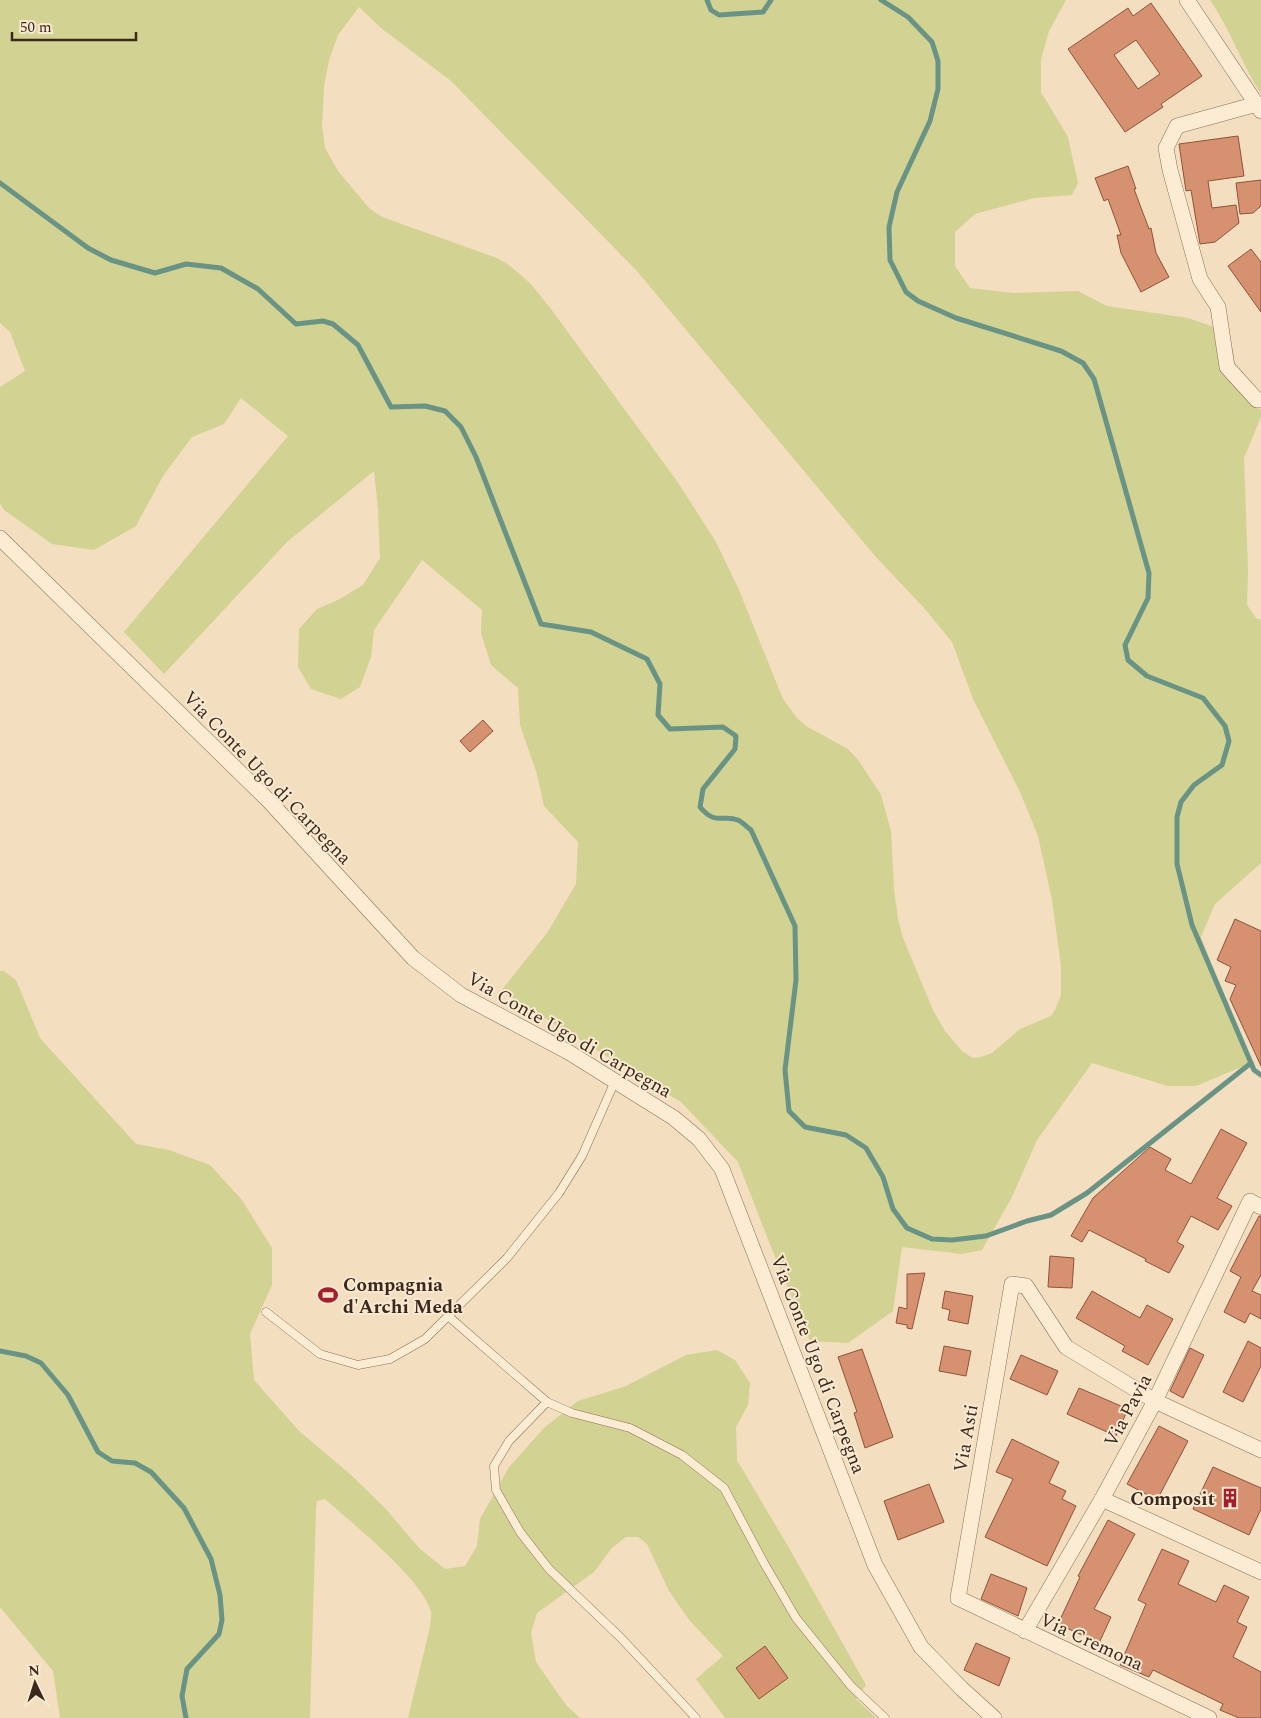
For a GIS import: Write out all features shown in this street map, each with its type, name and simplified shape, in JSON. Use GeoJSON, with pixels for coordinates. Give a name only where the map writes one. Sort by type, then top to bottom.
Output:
{"type":"FeatureCollection","features":[{"type":"Feature","properties":{"kind":"street"},"geometry":{"type":"LineString","coordinates":[[1187,0],[1259,108],[1176,126],[1166,148],[1170,170],[1200,279],[1218,308],[1227,367],[1257,400],[1261,400]]}},
{"type":"Feature","properties":{"kind":"street","name":"Via Conte Ugo di Carpegna"},"geometry":{"type":"LineString","coordinates":[[0,538],[269,801],[413,958],[461,995],[570,1053],[674,1118],[699,1140],[722,1169],[875,1565],[921,1647],[962,1689],[994,1718]]}},
{"type":"Feature","properties":{"kind":"street","name":"Via Pavia"},"geometry":{"type":"LineString","coordinates":[[1025,1631],[1102,1499],[1156,1401],[1255,1204]]}},
{"type":"Feature","properties":{"kind":"street","name":"Via Asti"},"geometry":{"type":"LineString","coordinates":[[958,1598],[1012,1284],[1026,1286],[1066,1347],[1156,1401]]}},
{"type":"Feature","properties":{"kind":"street"},"geometry":{"type":"LineString","coordinates":[[1156,1401],[1261,1450]]}},
{"type":"Feature","properties":{"kind":"street"},"geometry":{"type":"LineString","coordinates":[[1102,1499],[1261,1572]]}},
{"type":"Feature","properties":{"kind":"street","name":"Via Cremona"},"geometry":{"type":"LineString","coordinates":[[958,1598],[1209,1718]]}},
{"type":"Feature","properties":{"kind":"lane"},"geometry":{"type":"LineString","coordinates":[[266,1312],[320,1354],[358,1365],[390,1359],[425,1339],[507,1258],[559,1193],[582,1156],[615,1081]]}},
{"type":"Feature","properties":{"kind":"lane"},"geometry":{"type":"LineString","coordinates":[[448,1316],[547,1402],[572,1413],[630,1428],[682,1455],[724,1488],[796,1618],[851,1686],[885,1718]]}},
{"type":"Feature","properties":{"kind":"lane"},"geometry":{"type":"LineString","coordinates":[[547,1402],[509,1441],[494,1466],[496,1490],[520,1532],[549,1569],[621,1638],[696,1718]]}},
{"type":"Feature","properties":{"kind":"green space"},"geometry":{"type":"Polygon","coordinates":[[[0,0],[1066,0],[1049,31],[1041,59],[1041,92],[1068,137],[1078,183],[1072,195],[1034,198],[975,214],[955,232],[955,266],[970,288],[1013,293],[1078,291],[1107,306],[1188,318],[1217,328],[1233,350],[1237,379],[1243,396],[1261,410],[1261,417],[1244,458],[1248,570],[1247,605],[1256,618],[1261,620],[1261,863],[1215,904],[1201,937],[1251,1063],[1196,1086],[1168,1086],[1092,1063],[1037,1140],[1012,1197],[982,1250],[962,1254],[902,1247],[893,1311],[848,1343],[810,1341],[738,1162],[681,1102],[501,991],[547,933],[576,884],[578,842],[544,806],[537,774],[520,725],[518,688],[491,665],[481,633],[482,610],[422,560],[374,630],[371,657],[360,687],[341,699],[311,689],[298,667],[299,629],[317,609],[340,599],[363,585],[380,558],[374,471],[287,542],[164,674],[124,632],[288,436],[241,398],[224,424],[192,437],[163,476],[136,526],[94,550],[52,544],[4,510],[0,503],[0,387],[25,371],[10,332],[0,323],[0,0]],[[359,7],[338,35],[329,60],[324,86],[322,126],[325,148],[338,171],[370,209],[382,217],[497,258],[509,265],[530,283],[677,481],[716,542],[739,590],[783,699],[797,718],[806,726],[848,749],[859,761],[881,795],[891,831],[894,889],[903,938],[933,1010],[945,1031],[963,1052],[973,1058],[981,1057],[992,1053],[1020,1029],[1051,1016],[1061,995],[1061,966],[1052,900],[1038,836],[1020,792],[973,699],[952,642],[925,609],[875,556],[636,270],[451,81],[381,28],[359,7]]]}},
{"type":"Feature","properties":{"kind":"green space"},"geometry":{"type":"Polygon","coordinates":[[[1210,0],[1261,0],[1261,94],[1224,23],[1210,0]]]}},
{"type":"Feature","properties":{"kind":"green space"},"geometry":{"type":"Polygon","coordinates":[[[0,971],[4,971],[16,980],[40,1038],[136,1144],[169,1150],[210,1165],[242,1200],[272,1248],[272,1285],[250,1334],[254,1380],[299,1431],[350,1474],[385,1508],[419,1548],[445,1569],[465,1566],[477,1546],[480,1519],[509,1467],[545,1427],[578,1401],[626,1386],[686,1355],[717,1350],[735,1360],[750,1383],[748,1405],[736,1427],[737,1460],[866,1685],[856,1699],[876,1718],[725,1718],[696,1679],[723,1656],[690,1621],[669,1591],[647,1544],[638,1537],[626,1537],[612,1548],[594,1572],[537,1613],[531,1633],[536,1662],[566,1705],[580,1718],[408,1718],[430,1627],[431,1611],[424,1597],[400,1567],[325,1499],[317,1501],[316,1509],[310,1718],[60,1718],[53,1671],[0,1607],[0,971]]]}},
{"type":"Feature","properties":{"kind":"building"},"geometry":{"type":"Polygon","coordinates":[[[1151,3],[1202,76],[1161,104],[1163,107],[1125,132],[1068,49],[1128,8],[1133,16],[1151,3]],[[1136,40],[1114,55],[1138,89],[1160,74],[1136,40]]]}},
{"type":"Feature","properties":{"kind":"building"},"geometry":{"type":"Polygon","coordinates":[[[1238,136],[1244,176],[1208,181],[1212,208],[1236,205],[1239,223],[1215,242],[1200,244],[1191,190],[1186,191],[1179,144],[1238,136]]]}},
{"type":"Feature","properties":{"kind":"building"},"geometry":{"type":"Polygon","coordinates":[[[1128,166],[1136,189],[1134,189],[1149,229],[1151,228],[1156,253],[1169,277],[1141,292],[1121,253],[1117,235],[1121,235],[1108,199],[1104,201],[1095,178],[1128,166]]]}},
{"type":"Feature","properties":{"kind":"building"},"geometry":{"type":"Polygon","coordinates":[[[1261,180],[1261,206],[1253,213],[1240,214],[1236,183],[1261,180]]]}},
{"type":"Feature","properties":{"kind":"building"},"geometry":{"type":"Polygon","coordinates":[[[1251,249],[1261,262],[1261,312],[1228,266],[1251,249]]]}},
{"type":"Feature","properties":{"kind":"building"},"geometry":{"type":"Polygon","coordinates":[[[483,720],[493,731],[470,752],[460,741],[483,720]]]}},
{"type":"Feature","properties":{"kind":"building"},"geometry":{"type":"Polygon","coordinates":[[[1235,919],[1261,931],[1261,1066],[1230,999],[1236,985],[1225,981],[1231,967],[1217,960],[1235,919]]]}},
{"type":"Feature","properties":{"kind":"building"},"geometry":{"type":"Polygon","coordinates":[[[1221,1129],[1247,1143],[1217,1198],[1232,1206],[1218,1230],[1191,1216],[1177,1242],[1184,1246],[1169,1273],[1089,1230],[1082,1242],[1071,1236],[1093,1198],[1150,1147],[1171,1159],[1165,1170],[1191,1184],[1221,1129]]]}},
{"type":"Feature","properties":{"kind":"building"},"geometry":{"type":"Polygon","coordinates":[[[1259,1216],[1261,1216],[1261,1275],[1252,1291],[1261,1295],[1261,1319],[1250,1313],[1245,1323],[1224,1312],[1241,1277],[1230,1271],[1259,1216]]]}},
{"type":"Feature","properties":{"kind":"building"},"geometry":{"type":"Polygon","coordinates":[[[1050,1256],[1074,1258],[1072,1288],[1048,1287],[1050,1256]]]}},
{"type":"Feature","properties":{"kind":"building"},"geometry":{"type":"Polygon","coordinates":[[[925,1273],[912,1329],[907,1328],[907,1325],[896,1323],[899,1307],[907,1309],[907,1274],[925,1273]]]}},
{"type":"Feature","properties":{"kind":"building"},"geometry":{"type":"Polygon","coordinates":[[[945,1291],[973,1296],[968,1324],[948,1320],[950,1310],[942,1308],[945,1291]]]}},
{"type":"Feature","properties":{"kind":"building"},"geometry":{"type":"Polygon","coordinates":[[[1092,1291],[1140,1318],[1147,1305],[1173,1319],[1148,1365],[1122,1351],[1125,1346],[1076,1318],[1092,1291]]]}},
{"type":"Feature","properties":{"kind":"building"},"geometry":{"type":"Polygon","coordinates":[[[1248,1341],[1261,1348],[1261,1366],[1243,1402],[1223,1392],[1248,1341]]]}},
{"type":"Feature","properties":{"kind":"building"},"geometry":{"type":"Polygon","coordinates":[[[944,1346],[971,1351],[966,1376],[939,1371],[944,1346]]]}},
{"type":"Feature","properties":{"kind":"building"},"geometry":{"type":"Polygon","coordinates":[[[1190,1348],[1204,1355],[1183,1398],[1170,1391],[1190,1348]]]}},
{"type":"Feature","properties":{"kind":"building"},"geometry":{"type":"Polygon","coordinates":[[[862,1349],[893,1437],[865,1448],[854,1413],[857,1412],[838,1357],[862,1349]]]}},
{"type":"Feature","properties":{"kind":"building"},"geometry":{"type":"Polygon","coordinates":[[[1021,1355],[1058,1371],[1047,1395],[1010,1379],[1021,1355]]]}},
{"type":"Feature","properties":{"kind":"building"},"geometry":{"type":"Polygon","coordinates":[[[1079,1388],[1128,1409],[1116,1436],[1067,1414],[1079,1388]]]}},
{"type":"Feature","properties":{"kind":"building"},"geometry":{"type":"Polygon","coordinates":[[[1159,1426],[1188,1441],[1157,1500],[1127,1484],[1159,1426]]]}},
{"type":"Feature","properties":{"kind":"building"},"geometry":{"type":"Polygon","coordinates":[[[1012,1439],[1059,1462],[1049,1483],[1066,1491],[1062,1499],[1076,1506],[1047,1566],[985,1537],[1013,1479],[996,1472],[1012,1439]]]}},
{"type":"Feature","properties":{"kind":"building","name":"Composit"},"geometry":{"type":"Polygon","coordinates":[[[1213,1467],[1261,1488],[1261,1509],[1249,1535],[1193,1509],[1213,1467]]]}},
{"type":"Feature","properties":{"kind":"building"},"geometry":{"type":"Polygon","coordinates":[[[929,1484],[944,1522],[898,1540],[884,1501],[929,1484]]]}},
{"type":"Feature","properties":{"kind":"building"},"geometry":{"type":"Polygon","coordinates":[[[1108,1520],[1135,1534],[1094,1609],[1111,1617],[1099,1643],[1058,1624],[1080,1577],[1078,1576],[1108,1520]]]}},
{"type":"Feature","properties":{"kind":"building"},"geometry":{"type":"Polygon","coordinates":[[[1162,1549],[1189,1561],[1178,1584],[1216,1602],[1224,1585],[1249,1597],[1237,1622],[1247,1627],[1233,1657],[1261,1672],[1261,1718],[1239,1718],[1220,1710],[1223,1704],[1153,1670],[1149,1677],[1120,1665],[1146,1604],[1138,1600],[1162,1549]]]}},
{"type":"Feature","properties":{"kind":"building"},"geometry":{"type":"Polygon","coordinates":[[[991,1574],[1027,1588],[1018,1616],[981,1599],[991,1574]]]}},
{"type":"Feature","properties":{"kind":"building"},"geometry":{"type":"Polygon","coordinates":[[[976,1643],[1010,1658],[999,1686],[964,1670],[976,1643]]]}},
{"type":"Feature","properties":{"kind":"building"},"geometry":{"type":"Polygon","coordinates":[[[765,1646],[788,1678],[759,1699],[736,1668],[765,1646]]]}},
{"type":"Feature","properties":{"kind":"waterway"},"geometry":{"type":"LineString","coordinates":[[707,0],[711,10],[719,15],[763,12],[771,0]]}},
{"type":"Feature","properties":{"kind":"waterway"},"geometry":{"type":"LineString","coordinates":[[881,0],[908,17],[932,42],[938,61],[938,89],[930,121],[897,192],[889,227],[890,260],[906,292],[918,301],[956,318],[1061,351],[1083,363],[1094,379],[1149,573],[1148,598],[1125,645],[1128,660],[1147,676],[1203,698],[1225,726],[1229,741],[1222,765],[1194,785],[1181,802],[1177,817],[1177,864],[1192,925],[1254,1070],[1261,1075]]}},
{"type":"Feature","properties":{"kind":"waterway"},"geometry":{"type":"LineString","coordinates":[[0,183],[88,248],[111,260],[155,273],[186,264],[221,268],[258,289],[296,324],[323,321],[333,324],[358,345],[391,407],[425,406],[445,411],[461,427],[476,457],[541,624],[591,632],[647,659],[660,684],[658,715],[670,729],[723,727],[736,736],[735,749],[703,789],[700,807],[710,816],[738,820],[751,830],[795,926],[796,980],[785,1070],[789,1111],[805,1127],[846,1135],[866,1148],[883,1177],[893,1209],[907,1228],[932,1239],[952,1240],[986,1236],[1027,1221],[1051,1215],[1087,1193],[1251,1063]]}},
{"type":"Feature","properties":{"kind":"waterway"},"geometry":{"type":"LineString","coordinates":[[0,1351],[26,1356],[41,1363],[68,1395],[98,1452],[112,1461],[135,1463],[151,1472],[184,1508],[211,1559],[220,1595],[222,1620],[219,1634],[187,1669],[182,1696],[186,1718]]}},
{"type":"Feature","properties":{"kind":"place","name":"Compagnia d'Archi Meda"},"geometry":{"type":"Point","coordinates":[328,1295]}},
{"type":"Feature","properties":{"kind":"place","name":"Composit"},"geometry":{"type":"Point","coordinates":[1230,1498]}}]}
